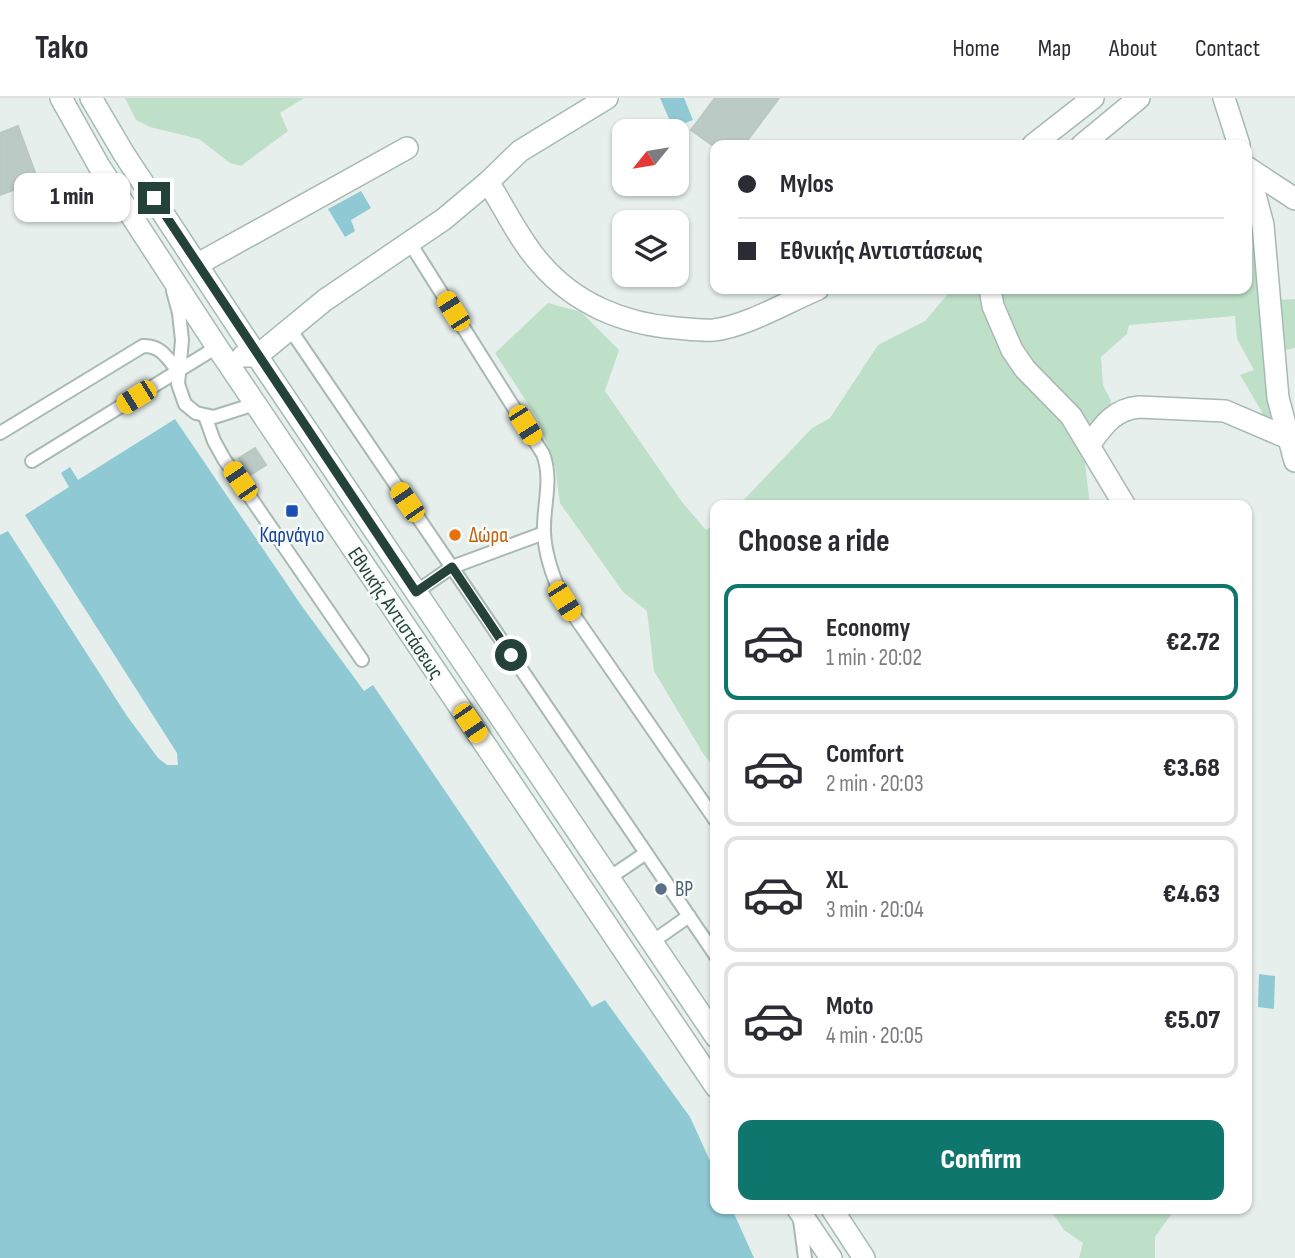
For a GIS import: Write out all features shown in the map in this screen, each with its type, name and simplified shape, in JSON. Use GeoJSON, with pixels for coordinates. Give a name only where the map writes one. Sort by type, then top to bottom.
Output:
{"type":"FeatureCollection","features":[{"type":"Feature","properties":{"kind":"main road","name":"Εθνικής Αντιστάσεως"},"geometry":{"type":"LineString","coordinates":[[61,98],[99,166],[217,347],[710,1078]]}},
{"type":"Feature","properties":{"kind":"main road","name":"Εθνικής Αντιστάσεως"},"geometry":{"type":"LineString","coordinates":[[91,98],[124,154],[257,356],[710,1028]]}},
{"type":"Feature","properties":{"kind":"main road"},"geometry":{"type":"LineString","coordinates":[[217,347],[238,356],[257,356],[332,294],[444,219],[488,182],[520,150],[607,98]]}},
{"type":"Feature","properties":{"kind":"main road"},"geometry":{"type":"LineString","coordinates":[[1039,140],[1093,98]]}},
{"type":"Feature","properties":{"kind":"main road"},"geometry":{"type":"LineString","coordinates":[[1088,140],[1139,98]]}},
{"type":"Feature","properties":{"kind":"main road"},"geometry":{"type":"LineString","coordinates":[[1224,98],[1238,140]]}},
{"type":"Feature","properties":{"kind":"main road"},"geometry":{"type":"LineString","coordinates":[[198,264],[407,148]]}},
{"type":"Feature","properties":{"kind":"main road"},"geometry":{"type":"LineString","coordinates":[[1252,171],[1295,198]]}},
{"type":"Feature","properties":{"kind":"main road"},"geometry":{"type":"LineString","coordinates":[[488,182],[537,261],[549,274],[587,302],[616,316],[640,324],[714,330],[806,294]]}},
{"type":"Feature","properties":{"kind":"main road"},"geometry":{"type":"LineString","coordinates":[[1252,183],[1263,225],[1278,398],[1295,461]]}},
{"type":"Feature","properties":{"kind":"main road"},"geometry":{"type":"LineString","coordinates":[[991,294],[993,306],[1012,351],[1025,369],[1071,416],[1122,500]]}},
{"type":"Feature","properties":{"kind":"main road"},"geometry":{"type":"LineString","coordinates":[[1089,444],[1116,414],[1127,408],[1139,407],[1225,411],[1288,438]]}},
{"type":"Feature","properties":{"kind":"main road"},"geometry":{"type":"LineString","coordinates":[[801,1214],[831,1258]]}},
{"type":"Feature","properties":{"kind":"main road"},"geometry":{"type":"LineString","coordinates":[[835,1214],[864,1258]]}},
{"type":"Feature","properties":{"kind":"lane"},"geometry":{"type":"LineString","coordinates":[[410,243],[543,454],[548,480],[544,533],[549,563],[564,601],[710,812]]}},
{"type":"Feature","properties":{"kind":"lane"},"geometry":{"type":"LineString","coordinates":[[168,273],[179,313],[182,357],[178,384],[185,404],[196,413],[214,417],[255,404]]}},
{"type":"Feature","properties":{"kind":"lane"},"geometry":{"type":"LineString","coordinates":[[290,329],[710,948]]}},
{"type":"Feature","properties":{"kind":"lane"},"geometry":{"type":"LineString","coordinates":[[0,433],[144,346],[156,347],[178,371]]}},
{"type":"Feature","properties":{"kind":"lane"},"geometry":{"type":"LineString","coordinates":[[32,461],[217,347]]}},
{"type":"Feature","properties":{"kind":"lane"},"geometry":{"type":"LineString","coordinates":[[205,416],[225,459],[362,660]]}},
{"type":"Feature","properties":{"kind":"lane"},"geometry":{"type":"LineString","coordinates":[[416,592],[452,567],[544,533]]}},
{"type":"Feature","properties":{"kind":"lane"},"geometry":{"type":"LineString","coordinates":[[609,878],[646,853]]}},
{"type":"Feature","properties":{"kind":"lane"},"geometry":{"type":"LineString","coordinates":[[652,942],[688,916]]}},
{"type":"Feature","properties":{"kind":"lane"},"geometry":{"type":"LineString","coordinates":[[799,1214],[805,1258]]}},
{"type":"Feature","properties":{"kind":"green space"},"geometry":{"type":"Polygon","coordinates":[[[125,98],[304,98],[280,113],[288,131],[241,166],[230,163],[199,139],[150,127],[136,120],[125,98]]]}},
{"type":"Feature","properties":{"kind":"green space"},"geometry":{"type":"Polygon","coordinates":[[[1258,248],[1262,301],[1295,299],[1295,348],[1267,354],[1278,427],[1263,422],[1262,412],[1240,375],[1254,370],[1237,339],[1235,316],[1129,325],[1127,334],[1101,357],[1103,385],[1111,401],[1103,439],[1084,454],[1089,500],[744,500],[812,428],[830,418],[878,345],[925,321],[947,294],[1252,294],[1252,249],[1258,248]]]}},
{"type":"Feature","properties":{"kind":"green space"},"geometry":{"type":"Polygon","coordinates":[[[548,303],[581,312],[619,350],[605,391],[682,502],[706,530],[710,527],[710,762],[654,671],[647,611],[623,592],[560,503],[555,467],[537,418],[495,353],[548,303]]]}},
{"type":"Feature","properties":{"kind":"green space"},"geometry":{"type":"Polygon","coordinates":[[[1053,1214],[1171,1214],[1155,1237],[1155,1258],[1079,1258],[1083,1243],[1064,1230],[1053,1214]]]}},
{"type":"Feature","properties":{"kind":"water"},"geometry":{"type":"Polygon","coordinates":[[[660,98],[684,98],[693,120],[669,119],[660,98]]]}},
{"type":"Feature","properties":{"kind":"water"},"geometry":{"type":"Polygon","coordinates":[[[361,191],[371,208],[351,220],[355,231],[345,237],[328,209],[361,191]]]}},
{"type":"Feature","properties":{"kind":"water"},"geometry":{"type":"Polygon","coordinates":[[[175,419],[301,605],[364,691],[373,685],[592,1007],[605,1000],[690,1117],[710,1161],[710,1214],[734,1214],[754,1258],[0,1258],[0,535],[8,531],[127,716],[158,758],[167,765],[178,765],[177,753],[25,515],[69,487],[61,473],[70,467],[78,480],[175,419]]]}},
{"type":"Feature","properties":{"kind":"water"},"geometry":{"type":"Polygon","coordinates":[[[1259,974],[1275,976],[1274,1009],[1258,1007],[1259,974]]]}},
{"type":"Feature","properties":{"kind":"building"},"geometry":{"type":"Polygon","coordinates":[[[715,98],[779,98],[748,140],[710,140],[710,144],[691,130],[715,98]]]}},
{"type":"Feature","properties":{"kind":"building"},"geometry":{"type":"Polygon","coordinates":[[[18,126],[38,181],[0,195],[0,133],[18,126]]]}},
{"type":"Feature","properties":{"kind":"building"},"geometry":{"type":"Polygon","coordinates":[[[255,448],[266,465],[250,475],[239,458],[255,448]]]}},
{"type":"Feature","properties":{"kind":"place","name":"Καρνάγιο"},"geometry":{"type":"Point","coordinates":[292,511]}},
{"type":"Feature","properties":{"kind":"place","name":"Δώρα"},"geometry":{"type":"Point","coordinates":[455,535]}},
{"type":"Feature","properties":{"kind":"place","name":"BP"},"geometry":{"type":"Point","coordinates":[661,889]}},
{"type":"Feature","properties":{"kind":"route"},"geometry":{"type":"LineString","coordinates":[[154,198],[416,592],[452,567],[511,655]]}}]}
